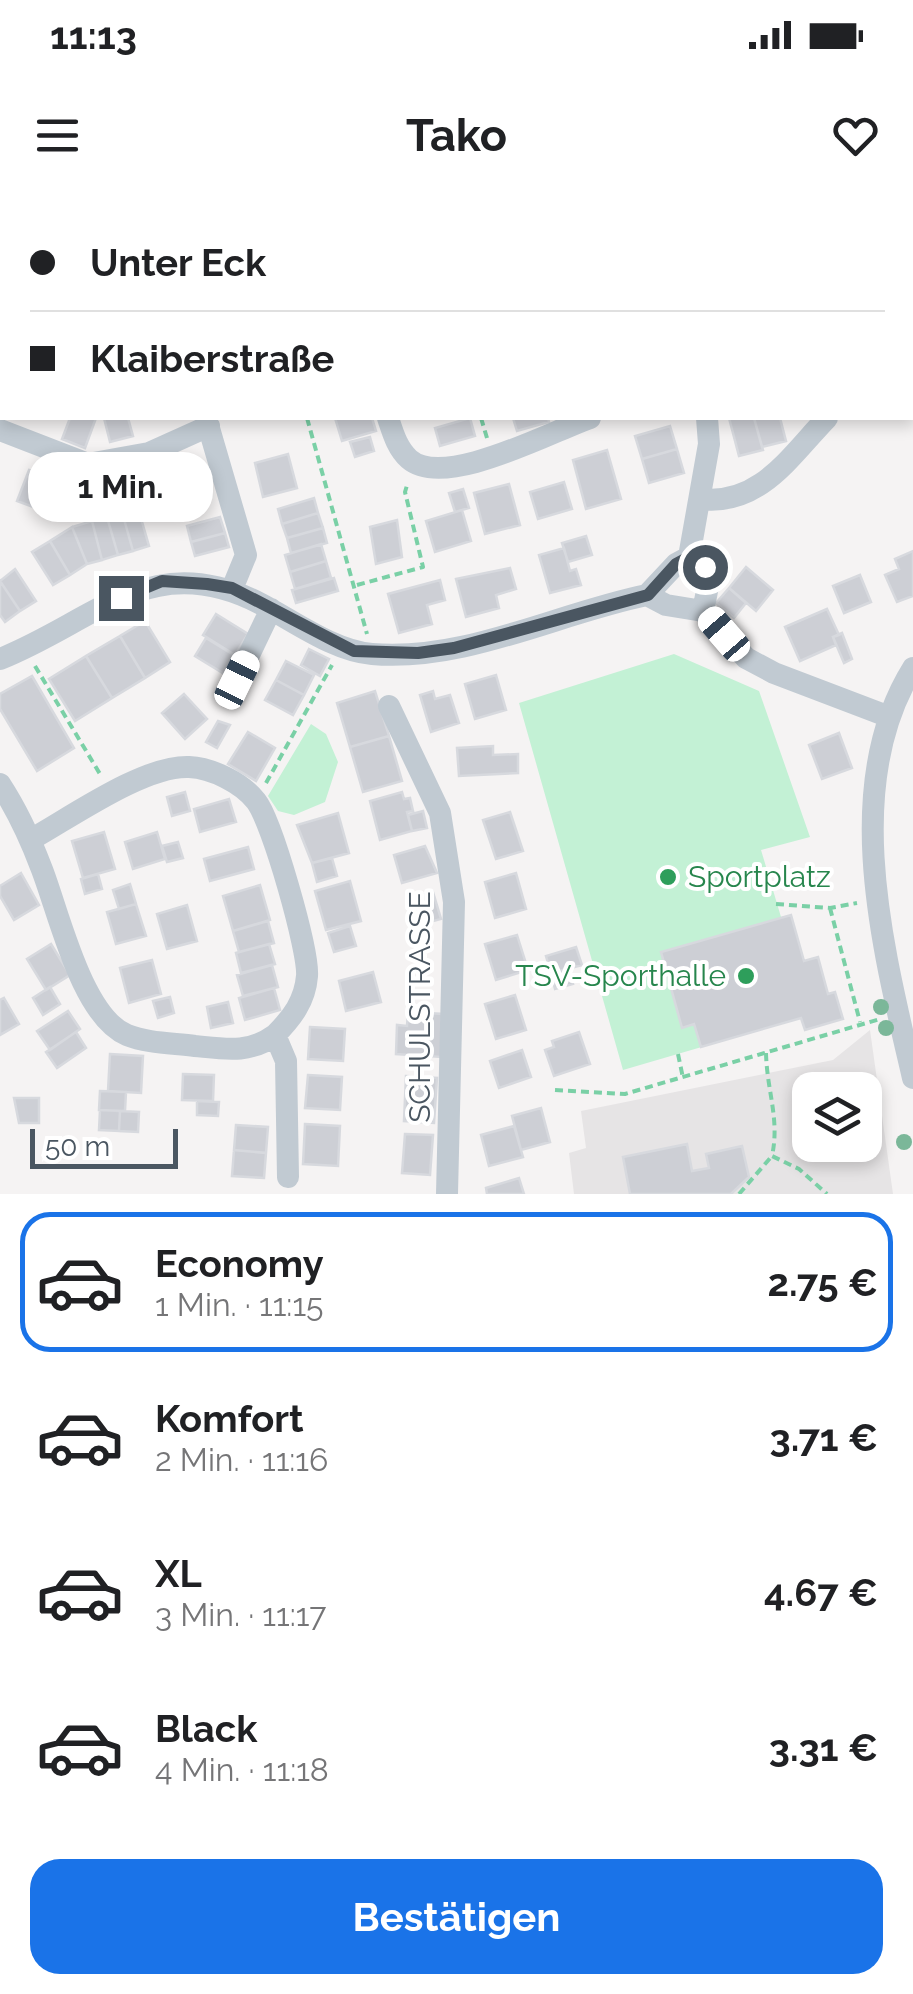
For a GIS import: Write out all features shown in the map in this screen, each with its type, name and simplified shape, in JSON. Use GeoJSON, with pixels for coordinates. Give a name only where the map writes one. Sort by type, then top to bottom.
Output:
{"type":"FeatureCollection","features":[{"type":"Feature","properties":{"kind":"street"},"geometry":{"type":"LineString","coordinates":[[389,420],[398,446],[412,463],[438,467],[464,464],[575,420]]}},
{"type":"Feature","properties":{"kind":"street"},"geometry":{"type":"LineString","coordinates":[[0,659],[162,581],[232,588],[340,644],[372,654],[454,648],[648,595],[676,564],[689,557],[709,444],[707,420]]}},
{"type":"Feature","properties":{"kind":"street"},"geometry":{"type":"LineString","coordinates":[[701,500],[742,498],[756,489],[825,420]]}},
{"type":"Feature","properties":{"kind":"street"},"geometry":{"type":"LineString","coordinates":[[0,430],[88,464],[149,454],[208,422],[246,555],[232,588]]}},
{"type":"Feature","properties":{"kind":"street"},"geometry":{"type":"LineString","coordinates":[[689,557],[705,567],[710,581],[703,611]]}},
{"type":"Feature","properties":{"kind":"street"},"geometry":{"type":"LineString","coordinates":[[648,595],[666,604],[703,611],[746,658],[887,716]]}},
{"type":"Feature","properties":{"kind":"street"},"geometry":{"type":"LineString","coordinates":[[237,680],[271,609]]}},
{"type":"Feature","properties":{"kind":"street"},"geometry":{"type":"LineString","coordinates":[[913,668],[887,716],[872,834],[876,898],[913,1078]]}},
{"type":"Feature","properties":{"kind":"street","name":"SCHULSTRASSE"},"geometry":{"type":"LineString","coordinates":[[390,706],[440,814],[454,902],[447,1194]]}},
{"type":"Feature","properties":{"kind":"street"},"geometry":{"type":"LineString","coordinates":[[0,784],[30,840],[84,981],[108,1022],[124,1034],[154,1042],[239,1050],[259,1047],[291,1020],[308,974],[305,951],[267,821],[255,800],[226,778],[188,766],[145,778],[30,840]]}},
{"type":"Feature","properties":{"kind":"street"},"geometry":{"type":"LineString","coordinates":[[275,1035],[286,1061],[288,1177]]}},
{"type":"Feature","properties":{"kind":"path"},"geometry":{"type":"LineString","coordinates":[[307,420],[372,654]]}},
{"type":"Feature","properties":{"kind":"path"},"geometry":{"type":"LineString","coordinates":[[355,586],[423,566],[405,492],[412,463]]}},
{"type":"Feature","properties":{"kind":"path"},"geometry":{"type":"LineString","coordinates":[[255,800],[330,670],[340,644]]}},
{"type":"Feature","properties":{"kind":"path"},"geometry":{"type":"LineString","coordinates":[[25,650],[112,795]]}},
{"type":"Feature","properties":{"kind":"path"},"geometry":{"type":"LineString","coordinates":[[776,904],[830,908],[876,898]]}},
{"type":"Feature","properties":{"kind":"path"},"geometry":{"type":"LineString","coordinates":[[555,1090],[625,1094],[860,1022],[830,908]]}},
{"type":"Feature","properties":{"kind":"path"},"geometry":{"type":"LineString","coordinates":[[739,1194],[772,1156],[778,1126],[767,1092],[766,1053]]}},
{"type":"Feature","properties":{"kind":"path"},"geometry":{"type":"LineString","coordinates":[[678,1054],[684,1078]]}},
{"type":"Feature","properties":{"kind":"path"},"geometry":{"type":"LineString","coordinates":[[772,1156],[799,1170],[827,1194]]}},
{"type":"Feature","properties":{"kind":"shaded area"},"geometry":{"type":"Polygon","coordinates":[[[870,1030],[876,1072],[792,1072],[792,1162],[882,1162],[882,1116],[893,1194],[574,1194],[569,1153],[586,1148],[581,1111],[833,1060],[870,1030]]]}},
{"type":"Feature","properties":{"kind":"green space","name":"Sportplatz"},"geometry":{"type":"Polygon","coordinates":[[[674,654],[759,691],[810,837],[761,850],[781,917],[791,915],[804,961],[818,957],[828,993],[835,992],[843,1019],[805,1030],[801,1018],[623,1070],[519,703],[674,654]]]}},
{"type":"Feature","properties":{"kind":"green space"},"geometry":{"type":"Polygon","coordinates":[[[311,724],[326,734],[338,762],[325,802],[294,815],[278,811],[268,796],[311,724]]]}},
{"type":"Feature","properties":{"kind":"building"},"geometry":{"type":"Polygon","coordinates":[[[69,420],[95,420],[85,448],[62,439],[69,420]]]}},
{"type":"Feature","properties":{"kind":"building"},"geometry":{"type":"Polygon","coordinates":[[[104,420],[129,420],[133,436],[110,442],[104,420]]]}},
{"type":"Feature","properties":{"kind":"building"},"geometry":{"type":"Polygon","coordinates":[[[336,420],[373,420],[376,431],[342,441],[336,420]]]}},
{"type":"Feature","properties":{"kind":"building"},"geometry":{"type":"Polygon","coordinates":[[[471,420],[475,436],[440,446],[435,428],[471,420]]]}},
{"type":"Feature","properties":{"kind":"building"},"geometry":{"type":"Polygon","coordinates":[[[514,420],[548,420],[549,422],[517,431],[514,420]]]}},
{"type":"Feature","properties":{"kind":"building"},"geometry":{"type":"Polygon","coordinates":[[[730,420],[755,420],[763,450],[739,456],[730,420]]]}},
{"type":"Feature","properties":{"kind":"building"},"geometry":{"type":"Polygon","coordinates":[[[755,420],[781,420],[786,441],[762,447],[755,420]]]}},
{"type":"Feature","properties":{"kind":"building"},"geometry":{"type":"Polygon","coordinates":[[[670,426],[677,449],[642,459],[635,436],[670,426]]]}},
{"type":"Feature","properties":{"kind":"building"},"geometry":{"type":"Polygon","coordinates":[[[370,437],[374,451],[355,457],[350,442],[370,437]]]}},
{"type":"Feature","properties":{"kind":"building"},"geometry":{"type":"Polygon","coordinates":[[[677,449],[684,473],[649,483],[642,459],[677,449]]]}},
{"type":"Feature","properties":{"kind":"building"},"geometry":{"type":"Polygon","coordinates":[[[607,450],[621,499],[586,509],[573,460],[607,450]]]}},
{"type":"Feature","properties":{"kind":"building"},"geometry":{"type":"Polygon","coordinates":[[[288,454],[297,488],[263,497],[255,463],[288,454]]]}},
{"type":"Feature","properties":{"kind":"building"},"geometry":{"type":"Polygon","coordinates":[[[195,460],[204,494],[175,503],[165,469],[195,460]]]}},
{"type":"Feature","properties":{"kind":"building"},"geometry":{"type":"Polygon","coordinates":[[[62,464],[79,470],[69,496],[53,489],[62,464]]]}},
{"type":"Feature","properties":{"kind":"building"},"geometry":{"type":"Polygon","coordinates":[[[29,470],[56,480],[44,511],[17,501],[29,470]]]}},
{"type":"Feature","properties":{"kind":"building"},"geometry":{"type":"Polygon","coordinates":[[[564,482],[572,509],[538,519],[530,492],[564,482]]]}},
{"type":"Feature","properties":{"kind":"building"},"geometry":{"type":"Polygon","coordinates":[[[509,484],[520,525],[485,534],[474,493],[509,484]]]}},
{"type":"Feature","properties":{"kind":"building"},"geometry":{"type":"Polygon","coordinates":[[[463,489],[469,508],[455,512],[449,493],[463,489]]]}},
{"type":"Feature","properties":{"kind":"building"},"geometry":{"type":"Polygon","coordinates":[[[314,498],[318,513],[282,524],[278,509],[314,498]]]}},
{"type":"Feature","properties":{"kind":"building"},"geometry":{"type":"Polygon","coordinates":[[[138,508],[149,546],[133,551],[122,512],[138,508]]]}},
{"type":"Feature","properties":{"kind":"building"},"geometry":{"type":"Polygon","coordinates":[[[462,510],[471,541],[435,552],[426,521],[462,510]]]}},
{"type":"Feature","properties":{"kind":"building"},"geometry":{"type":"Polygon","coordinates":[[[122,512],[133,551],[118,555],[107,517],[122,512]]]}},
{"type":"Feature","properties":{"kind":"building"},"geometry":{"type":"Polygon","coordinates":[[[318,513],[323,528],[287,538],[282,524],[318,513]]]}},
{"type":"Feature","properties":{"kind":"building"},"geometry":{"type":"Polygon","coordinates":[[[107,517],[118,555],[102,560],[92,521],[107,517]]]}},
{"type":"Feature","properties":{"kind":"building"},"geometry":{"type":"Polygon","coordinates":[[[220,517],[225,533],[191,542],[187,526],[220,517]]]}},
{"type":"Feature","properties":{"kind":"building"},"geometry":{"type":"Polygon","coordinates":[[[397,520],[402,557],[376,564],[370,527],[397,520]]]}},
{"type":"Feature","properties":{"kind":"building"},"geometry":{"type":"Polygon","coordinates":[[[92,521],[102,560],[87,564],[72,527],[92,521]]]}},
{"type":"Feature","properties":{"kind":"building"},"geometry":{"type":"Polygon","coordinates":[[[72,527],[87,564],[70,575],[50,541],[72,527]]]}},
{"type":"Feature","properties":{"kind":"building"},"geometry":{"type":"Polygon","coordinates":[[[323,528],[327,543],[291,553],[287,538],[323,528]]]}},
{"type":"Feature","properties":{"kind":"building"},"geometry":{"type":"Polygon","coordinates":[[[225,533],[229,547],[195,556],[191,542],[225,533]]]}},
{"type":"Feature","properties":{"kind":"building"},"geometry":{"type":"Polygon","coordinates":[[[586,536],[592,555],[568,562],[562,543],[586,536]]]}},
{"type":"Feature","properties":{"kind":"building"},"geometry":{"type":"Polygon","coordinates":[[[50,541],[70,575],[53,585],[32,552],[50,541]]]}},
{"type":"Feature","properties":{"kind":"building"},"geometry":{"type":"Polygon","coordinates":[[[321,544],[326,561],[290,572],[285,555],[321,544]]]}},
{"type":"Feature","properties":{"kind":"building"},"geometry":{"type":"Polygon","coordinates":[[[564,548],[570,571],[576,569],[581,585],[550,593],[539,555],[564,548]]]}},
{"type":"Feature","properties":{"kind":"building"},"geometry":{"type":"Polygon","coordinates":[[[913,551],[913,596],[897,602],[885,575],[899,569],[895,559],[913,551]]]}},
{"type":"Feature","properties":{"kind":"building"},"geometry":{"type":"Polygon","coordinates":[[[326,561],[331,578],[295,589],[290,572],[326,561]]]}},
{"type":"Feature","properties":{"kind":"building"},"geometry":{"type":"Polygon","coordinates":[[[746,567],[773,590],[756,611],[729,588],[746,567]]]}},
{"type":"Feature","properties":{"kind":"building"},"geometry":{"type":"Polygon","coordinates":[[[510,568],[516,589],[496,595],[499,608],[466,617],[456,579],[510,568]]]}},
{"type":"Feature","properties":{"kind":"building"},"geometry":{"type":"Polygon","coordinates":[[[15,569],[36,601],[20,611],[0,581],[15,569]]]}},
{"type":"Feature","properties":{"kind":"building"},"geometry":{"type":"Polygon","coordinates":[[[860,575],[871,602],[844,613],[833,586],[860,575]]]}},
{"type":"Feature","properties":{"kind":"building"},"geometry":{"type":"Polygon","coordinates":[[[334,578],[338,591],[296,603],[292,590],[334,578]]]}},
{"type":"Feature","properties":{"kind":"building"},"geometry":{"type":"Polygon","coordinates":[[[440,580],[445,600],[427,605],[432,624],[399,633],[388,594],[440,580]]]}},
{"type":"Feature","properties":{"kind":"building"},"geometry":{"type":"Polygon","coordinates":[[[0,581],[20,611],[5,622],[0,615],[0,581]]]}},
{"type":"Feature","properties":{"kind":"building"},"geometry":{"type":"Polygon","coordinates":[[[729,588],[746,603],[734,618],[716,603],[729,588]]]}},
{"type":"Feature","properties":{"kind":"building"},"geometry":{"type":"Polygon","coordinates":[[[827,609],[839,635],[833,637],[836,645],[800,661],[785,627],[827,609]]]}},
{"type":"Feature","properties":{"kind":"building"},"geometry":{"type":"Polygon","coordinates":[[[216,614],[248,634],[235,655],[203,635],[216,614]]]}},
{"type":"Feature","properties":{"kind":"building"},"geometry":{"type":"Polygon","coordinates":[[[145,621],[170,662],[145,678],[120,636],[145,621]]]}},
{"type":"Feature","properties":{"kind":"building"},"geometry":{"type":"Polygon","coordinates":[[[842,633],[852,659],[844,663],[833,637],[842,633]]]}},
{"type":"Feature","properties":{"kind":"building"},"geometry":{"type":"Polygon","coordinates":[[[120,636],[145,678],[112,698],[86,656],[120,636]]]}},
{"type":"Feature","properties":{"kind":"building"},"geometry":{"type":"Polygon","coordinates":[[[206,638],[237,657],[226,675],[195,656],[206,638]]]}},
{"type":"Feature","properties":{"kind":"building"},"geometry":{"type":"Polygon","coordinates":[[[309,649],[329,659],[320,676],[301,665],[309,649]]]}},
{"type":"Feature","properties":{"kind":"building"},"geometry":{"type":"Polygon","coordinates":[[[86,656],[112,698],[75,721],[49,679],[86,656]]]}},
{"type":"Feature","properties":{"kind":"building"},"geometry":{"type":"Polygon","coordinates":[[[286,661],[314,675],[304,695],[276,680],[286,661]]]}},
{"type":"Feature","properties":{"kind":"building"},"geometry":{"type":"Polygon","coordinates":[[[496,675],[506,710],[475,719],[465,684],[496,675]]]}},
{"type":"Feature","properties":{"kind":"building"},"geometry":{"type":"Polygon","coordinates":[[[32,676],[74,748],[37,771],[0,709],[0,694],[32,676]]]}},
{"type":"Feature","properties":{"kind":"building"},"geometry":{"type":"Polygon","coordinates":[[[276,680],[304,695],[293,715],[265,700],[276,680]]]}},
{"type":"Feature","properties":{"kind":"building"},"geometry":{"type":"Polygon","coordinates":[[[375,691],[389,736],[350,747],[337,703],[375,691]]]}},
{"type":"Feature","properties":{"kind":"building"},"geometry":{"type":"Polygon","coordinates":[[[433,691],[435,699],[450,695],[459,723],[431,732],[420,695],[433,691]]]}},
{"type":"Feature","properties":{"kind":"building"},"geometry":{"type":"Polygon","coordinates":[[[184,694],[207,719],[185,739],[162,713],[184,694]]]}},
{"type":"Feature","properties":{"kind":"building"},"geometry":{"type":"Polygon","coordinates":[[[218,721],[230,725],[217,748],[206,742],[218,721]]]}},
{"type":"Feature","properties":{"kind":"building"},"geometry":{"type":"Polygon","coordinates":[[[248,732],[275,748],[256,781],[228,764],[248,732]]]}},
{"type":"Feature","properties":{"kind":"building"},"geometry":{"type":"Polygon","coordinates":[[[839,733],[852,768],[822,779],[809,745],[839,733]]]}},
{"type":"Feature","properties":{"kind":"building"},"geometry":{"type":"Polygon","coordinates":[[[389,736],[402,781],[363,792],[350,747],[389,736]]]}},
{"type":"Feature","properties":{"kind":"building"},"geometry":{"type":"Polygon","coordinates":[[[493,746],[493,755],[518,754],[518,773],[459,776],[457,748],[493,746]]]}},
{"type":"Feature","properties":{"kind":"building"},"geometry":{"type":"Polygon","coordinates":[[[185,792],[190,811],[172,816],[167,797],[185,792]]]}},
{"type":"Feature","properties":{"kind":"building"},"geometry":{"type":"Polygon","coordinates":[[[402,792],[404,799],[410,798],[413,811],[407,812],[412,831],[380,840],[370,801],[402,792]]]}},
{"type":"Feature","properties":{"kind":"building"},"geometry":{"type":"Polygon","coordinates":[[[229,799],[236,822],[200,832],[194,809],[229,799]]]}},
{"type":"Feature","properties":{"kind":"building"},"geometry":{"type":"Polygon","coordinates":[[[423,811],[427,828],[412,831],[408,815],[423,811]]]}},
{"type":"Feature","properties":{"kind":"building"},"geometry":{"type":"Polygon","coordinates":[[[510,812],[523,851],[496,859],[483,820],[510,812]]]}},
{"type":"Feature","properties":{"kind":"building"},"geometry":{"type":"Polygon","coordinates":[[[338,813],[349,853],[312,863],[297,825],[338,813]]]}},
{"type":"Feature","properties":{"kind":"building"},"geometry":{"type":"Polygon","coordinates":[[[104,832],[115,869],[83,878],[72,841],[104,832]]]}},
{"type":"Feature","properties":{"kind":"building"},"geometry":{"type":"Polygon","coordinates":[[[157,832],[165,859],[133,869],[125,842],[157,832]]]}},
{"type":"Feature","properties":{"kind":"building"},"geometry":{"type":"Polygon","coordinates":[[[178,842],[183,858],[167,862],[162,846],[178,842]]]}},
{"type":"Feature","properties":{"kind":"building"},"geometry":{"type":"Polygon","coordinates":[[[425,846],[437,873],[402,883],[394,855],[425,846]]]}},
{"type":"Feature","properties":{"kind":"building"},"geometry":{"type":"Polygon","coordinates":[[[248,847],[254,869],[210,881],[204,859],[248,847]]]}},
{"type":"Feature","properties":{"kind":"building"},"geometry":{"type":"Polygon","coordinates":[[[332,858],[337,876],[317,882],[312,863],[332,858]]]}},
{"type":"Feature","properties":{"kind":"building"},"geometry":{"type":"Polygon","coordinates":[[[21,873],[39,905],[14,920],[0,896],[0,886],[21,873]]]}},
{"type":"Feature","properties":{"kind":"building"},"geometry":{"type":"Polygon","coordinates":[[[516,873],[526,909],[495,918],[485,882],[516,873]]]}},
{"type":"Feature","properties":{"kind":"building"},"geometry":{"type":"Polygon","coordinates":[[[98,874],[102,889],[85,894],[81,879],[98,874]]]}},
{"type":"Feature","properties":{"kind":"building"},"geometry":{"type":"Polygon","coordinates":[[[350,881],[361,921],[326,930],[315,891],[350,881]]]}},
{"type":"Feature","properties":{"kind":"building"},"geometry":{"type":"Polygon","coordinates":[[[130,884],[136,904],[119,909],[113,890],[130,884]]]}},
{"type":"Feature","properties":{"kind":"building"},"geometry":{"type":"Polygon","coordinates":[[[260,885],[270,920],[233,931],[223,896],[260,885]]]}},
{"type":"Feature","properties":{"kind":"building"},"geometry":{"type":"Polygon","coordinates":[[[433,892],[441,919],[415,926],[407,899],[433,892]]]}},
{"type":"Feature","properties":{"kind":"building"},"geometry":{"type":"Polygon","coordinates":[[[136,904],[146,936],[116,944],[107,912],[136,904]]]}},
{"type":"Feature","properties":{"kind":"building"},"geometry":{"type":"Polygon","coordinates":[[[187,905],[197,941],[167,949],[157,914],[187,905]]]}},
{"type":"Feature","properties":{"kind":"building","name":"TSV-Sporthalle"},"geometry":{"type":"Polygon","coordinates":[[[791,915],[804,961],[818,957],[828,994],[835,992],[843,1019],[805,1030],[801,1018],[701,1047],[694,1024],[682,1028],[661,952],[791,915]]]}},
{"type":"Feature","properties":{"kind":"building"},"geometry":{"type":"Polygon","coordinates":[[[268,921],[274,943],[239,952],[233,931],[268,921]]]}},
{"type":"Feature","properties":{"kind":"building"},"geometry":{"type":"Polygon","coordinates":[[[350,926],[356,946],[334,952],[328,933],[350,926]]]}},
{"type":"Feature","properties":{"kind":"building"},"geometry":{"type":"Polygon","coordinates":[[[517,935],[528,970],[496,980],[485,944],[517,935]]]}},
{"type":"Feature","properties":{"kind":"building"},"geometry":{"type":"Polygon","coordinates":[[[51,944],[70,975],[46,990],[27,959],[51,944]]]}},
{"type":"Feature","properties":{"kind":"building"},"geometry":{"type":"Polygon","coordinates":[[[269,944],[275,964],[241,973],[236,953],[269,944]]]}},
{"type":"Feature","properties":{"kind":"building"},"geometry":{"type":"Polygon","coordinates":[[[576,947],[582,965],[551,973],[546,956],[576,947]]]}},
{"type":"Feature","properties":{"kind":"building"},"geometry":{"type":"Polygon","coordinates":[[[152,960],[161,994],[129,1003],[120,968],[152,960]]]}},
{"type":"Feature","properties":{"kind":"building"},"geometry":{"type":"Polygon","coordinates":[[[272,965],[278,987],[243,996],[237,975],[272,965]]]}},
{"type":"Feature","properties":{"kind":"building"},"geometry":{"type":"Polygon","coordinates":[[[568,969],[573,984],[555,989],[551,973],[568,969]]]}},
{"type":"Feature","properties":{"kind":"building"},"geometry":{"type":"Polygon","coordinates":[[[373,972],[381,1002],[346,1011],[339,981],[373,972]]]}},
{"type":"Feature","properties":{"kind":"building"},"geometry":{"type":"Polygon","coordinates":[[[50,987],[60,1004],[43,1015],[33,998],[50,987]]]}},
{"type":"Feature","properties":{"kind":"building"},"geometry":{"type":"Polygon","coordinates":[[[274,988],[280,1010],[245,1020],[239,998],[274,988]]]}},
{"type":"Feature","properties":{"kind":"building"},"geometry":{"type":"Polygon","coordinates":[[[515,995],[526,1030],[496,1039],[485,1004],[515,995]]]}},
{"type":"Feature","properties":{"kind":"building"},"geometry":{"type":"Polygon","coordinates":[[[170,997],[174,1013],[158,1018],[153,1001],[170,997]]]}},
{"type":"Feature","properties":{"kind":"building"},"geometry":{"type":"Polygon","coordinates":[[[4,998],[19,1024],[0,1035],[0,1000],[4,998]]]}},
{"type":"Feature","properties":{"kind":"building"},"geometry":{"type":"Polygon","coordinates":[[[228,1002],[233,1023],[211,1028],[207,1007],[228,1002]]]}},
{"type":"Feature","properties":{"kind":"building"},"geometry":{"type":"Polygon","coordinates":[[[68,1011],[80,1029],[50,1050],[37,1031],[68,1011]]]}},
{"type":"Feature","properties":{"kind":"building"},"geometry":{"type":"Polygon","coordinates":[[[408,1012],[444,1014],[442,1057],[396,1054],[397,1025],[407,1026],[408,1012]]]}},
{"type":"Feature","properties":{"kind":"building"},"geometry":{"type":"Polygon","coordinates":[[[310,1027],[345,1029],[343,1061],[308,1059],[310,1027]]]}},
{"type":"Feature","properties":{"kind":"building"},"geometry":{"type":"Polygon","coordinates":[[[76,1032],[86,1048],[57,1068],[46,1052],[76,1032]]]}},
{"type":"Feature","properties":{"kind":"building"},"geometry":{"type":"Polygon","coordinates":[[[579,1032],[590,1064],[554,1076],[545,1050],[554,1047],[552,1041],[579,1032]]]}},
{"type":"Feature","properties":{"kind":"building"},"geometry":{"type":"Polygon","coordinates":[[[522,1050],[531,1077],[499,1088],[490,1061],[522,1050]]]}},
{"type":"Feature","properties":{"kind":"building"},"geometry":{"type":"Polygon","coordinates":[[[110,1054],[143,1056],[141,1093],[108,1091],[110,1054]]]}},
{"type":"Feature","properties":{"kind":"building"},"geometry":{"type":"Polygon","coordinates":[[[183,1074],[214,1075],[213,1101],[182,1100],[183,1074]]]}},
{"type":"Feature","properties":{"kind":"building"},"geometry":{"type":"Polygon","coordinates":[[[308,1075],[342,1077],[340,1110],[305,1108],[308,1075]]]}},
{"type":"Feature","properties":{"kind":"building"},"geometry":{"type":"Polygon","coordinates":[[[406,1076],[437,1078],[434,1123],[404,1121],[406,1076]]]}},
{"type":"Feature","properties":{"kind":"building"},"geometry":{"type":"Polygon","coordinates":[[[100,1091],[126,1092],[125,1111],[99,1110],[100,1091]]]}},
{"type":"Feature","properties":{"kind":"building"},"geometry":{"type":"Polygon","coordinates":[[[14,1098],[39,1098],[39,1123],[19,1123],[14,1098]]]}},
{"type":"Feature","properties":{"kind":"building"},"geometry":{"type":"Polygon","coordinates":[[[197,1101],[219,1102],[218,1116],[197,1115],[197,1101]]]}},
{"type":"Feature","properties":{"kind":"building"},"geometry":{"type":"Polygon","coordinates":[[[541,1108],[550,1142],[521,1150],[512,1116],[541,1108]]]}},
{"type":"Feature","properties":{"kind":"building"},"geometry":{"type":"Polygon","coordinates":[[[100,1110],[120,1111],[119,1131],[99,1130],[100,1110]]]}},
{"type":"Feature","properties":{"kind":"building"},"geometry":{"type":"Polygon","coordinates":[[[120,1111],[139,1112],[138,1132],[119,1131],[120,1111]]]}},
{"type":"Feature","properties":{"kind":"building"},"geometry":{"type":"Polygon","coordinates":[[[305,1124],[340,1126],[338,1166],[303,1164],[305,1124]]]}},
{"type":"Feature","properties":{"kind":"building"},"geometry":{"type":"Polygon","coordinates":[[[236,1125],[268,1127],[266,1153],[234,1150],[236,1125]]]}},
{"type":"Feature","properties":{"kind":"building"},"geometry":{"type":"Polygon","coordinates":[[[514,1126],[523,1157],[489,1166],[481,1135],[514,1126]]]}},
{"type":"Feature","properties":{"kind":"building"},"geometry":{"type":"Polygon","coordinates":[[[405,1134],[433,1135],[430,1175],[402,1173],[405,1134]]]}},
{"type":"Feature","properties":{"kind":"building"},"geometry":{"type":"Polygon","coordinates":[[[687,1144],[692,1171],[709,1168],[706,1154],[742,1146],[749,1177],[731,1194],[630,1194],[623,1157],[687,1144]]]}},
{"type":"Feature","properties":{"kind":"building"},"geometry":{"type":"Polygon","coordinates":[[[234,1150],[266,1153],[264,1178],[232,1176],[234,1150]]]}},
{"type":"Feature","properties":{"kind":"building"},"geometry":{"type":"Polygon","coordinates":[[[519,1178],[524,1194],[487,1194],[486,1188],[519,1178]]]}},
{"type":"Feature","properties":{"kind":"place","name":"Sportplatz"},"geometry":{"type":"Point","coordinates":[668,877]}},
{"type":"Feature","properties":{"kind":"place","name":"TSV-Sporthalle"},"geometry":{"type":"Point","coordinates":[746,976]}},
{"type":"Feature","properties":{"kind":"route"},"geometry":{"type":"LineString","coordinates":[[121,598],[162,581],[232,588],[354,651],[418,653],[454,648],[648,595],[676,564],[689,557],[705,567]]}}]}
